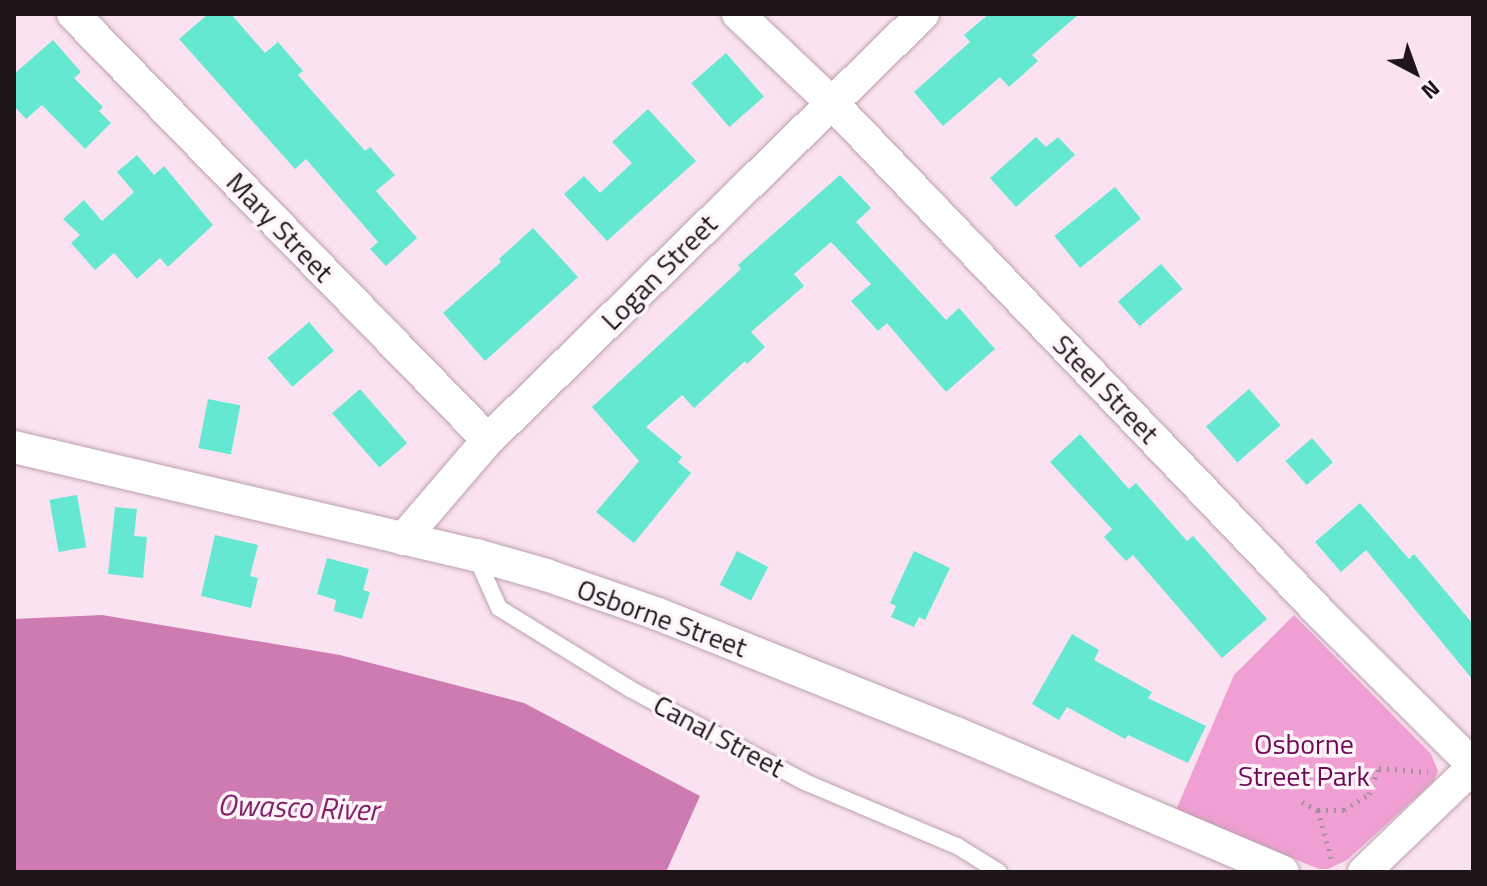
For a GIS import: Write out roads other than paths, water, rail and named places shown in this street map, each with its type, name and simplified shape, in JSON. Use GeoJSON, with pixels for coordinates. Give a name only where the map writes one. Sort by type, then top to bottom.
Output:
{"type":"FeatureCollection","features":[{"type":"Feature","properties":{"kind":"street","name":"Mary Street"},"geometry":{"type":"LineString","coordinates":[[73,14],[488,440]]}},
{"type":"Feature","properties":{"kind":"street","name":"Steel Street"},"geometry":{"type":"LineString","coordinates":[[738,14],[833,104],[1325,618],[1473,766]]}},
{"type":"Feature","properties":{"kind":"street","name":"Logan Street"},"geometry":{"type":"LineString","coordinates":[[403,539],[488,440],[923,14]]}},
{"type":"Feature","properties":{"kind":"street","name":"Osborne Street"},"geometry":{"type":"LineString","coordinates":[[14,447],[476,555],[658,614],[956,733],[1283,872]]}},
{"type":"Feature","properties":{"kind":"street"},"geometry":{"type":"LineString","coordinates":[[1364,872],[1473,766]]}},
{"type":"Feature","properties":{"kind":"lane","name":"Canal Street"},"geometry":{"type":"LineString","coordinates":[[476,555],[499,608],[630,689],[807,783],[957,846],[999,872]]}},
{"type":"Feature","properties":{"kind":"water","name":"Owasco River"},"geometry":{"type":"Polygon","coordinates":[[[102,615],[340,655],[524,703],[700,796],[666,872],[14,872],[14,619],[102,615]]]}},
{"type":"Feature","properties":{"kind":"park label","name":"Osborne Street Park"},"geometry":{"type":"Point","coordinates":[1304,760]}}]}
